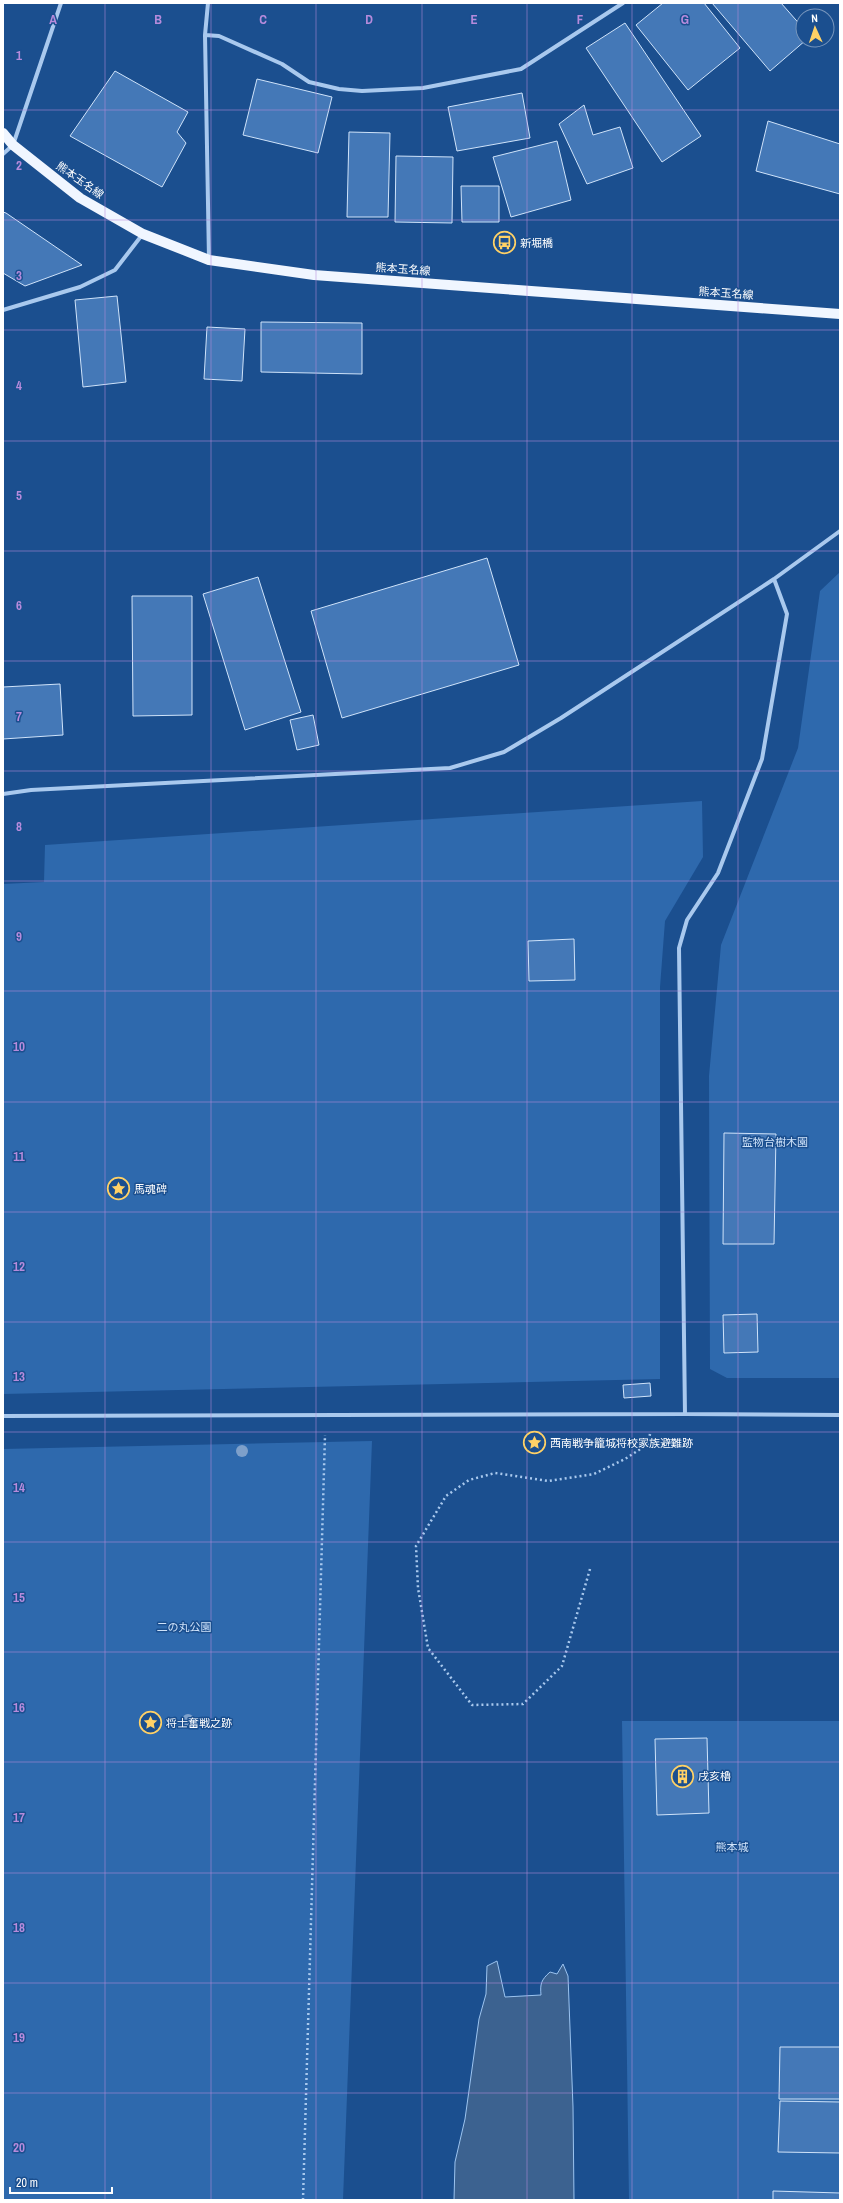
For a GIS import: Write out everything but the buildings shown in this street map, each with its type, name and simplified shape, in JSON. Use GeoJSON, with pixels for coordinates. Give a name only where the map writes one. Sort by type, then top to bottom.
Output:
{"type":"FeatureCollection","features":[{"type":"Feature","properties":{"kind":"main road","name":"熊本玉名線"},"geometry":{"type":"LineString","coordinates":[[3,133],[13,145],[80,198],[143,234],[209,260],[314,275],[840,314]]}},
{"type":"Feature","properties":{"kind":"street"},"geometry":{"type":"LineString","coordinates":[[3,154],[13,145],[61,3]]}},
{"type":"Feature","properties":{"kind":"street"},"geometry":{"type":"LineString","coordinates":[[208,3],[205,35],[209,260]]}},
{"type":"Feature","properties":{"kind":"street"},"geometry":{"type":"LineString","coordinates":[[205,35],[219,36],[282,64],[309,82],[338,89],[362,91],[423,88],[521,69],[623,3]]}},
{"type":"Feature","properties":{"kind":"street"},"geometry":{"type":"LineString","coordinates":[[3,310],[80,287],[115,270],[143,234]]}},
{"type":"Feature","properties":{"kind":"street"},"geometry":{"type":"LineString","coordinates":[[3,794],[31,790],[450,768],[510,748],[561,718],[774,579],[840,531]]}},
{"type":"Feature","properties":{"kind":"street"},"geometry":{"type":"LineString","coordinates":[[685,1414],[679,948],[687,920],[718,873],[762,759],[787,614],[774,579]]}},
{"type":"Feature","properties":{"kind":"street"},"geometry":{"type":"LineString","coordinates":[[3,1416],[840,1415]]}},
{"type":"Feature","properties":{"kind":"path"},"geometry":{"type":"LineString","coordinates":[[590,1569],[562,1666],[522,1704],[472,1705],[428,1648],[418,1588],[416,1546],[446,1496],[469,1480],[495,1473],[548,1481],[594,1474],[625,1459],[648,1444],[654,1415]]}},
{"type":"Feature","properties":{"kind":"path"},"geometry":{"type":"LineString","coordinates":[[303,2200],[326,1416]]}},
{"type":"Feature","properties":{"kind":"green space","name":"監物台樹木園"},"geometry":{"type":"Polygon","coordinates":[[[840,572],[840,1378],[727,1378],[710,1369],[709,1076],[721,945],[798,748],[820,591],[840,572]]]}},
{"type":"Feature","properties":{"kind":"green space"},"geometry":{"type":"Polygon","coordinates":[[[702,801],[703,857],[665,921],[660,987],[660,1379],[3,1394],[3,884],[44,882],[45,845],[702,801]]]}},
{"type":"Feature","properties":{"kind":"green space","name":"二の丸公園"},"geometry":{"type":"Polygon","coordinates":[[[372,1441],[343,2200],[3,2200],[3,1449],[372,1441]]]}},
{"type":"Feature","properties":{"kind":"green space","name":"熊本城"},"geometry":{"type":"Polygon","coordinates":[[[622,1721],[840,1721],[840,2200],[629,2200],[622,1721]]]}},
{"type":"Feature","properties":{"kind":"shaded area"},"geometry":{"type":"Polygon","coordinates":[[[497,1961],[505,1997],[541,1995],[541,1985],[545,1977],[550,1972],[557,1974],[563,1964],[568,1976],[573,2107],[574,2200],[454,2200],[455,2162],[465,2119],[479,2019],[486,1994],[487,1966],[497,1961]]]}},
{"type":"Feature","properties":{"kind":"place","name":"新堀橋"},"geometry":{"type":"Point","coordinates":[505,243]}},
{"type":"Feature","properties":{"kind":"place","name":"馬魂碑"},"geometry":{"type":"Point","coordinates":[118,1189]}},
{"type":"Feature","properties":{"kind":"place","name":"西南戦争籠城将校家族避難跡"},"geometry":{"type":"Point","coordinates":[534,1443]}},
{"type":"Feature","properties":{"kind":"place","name":"将士奮戦之跡"},"geometry":{"type":"Point","coordinates":[150,1723]}},
{"type":"Feature","properties":{"kind":"place","name":"戌亥櫓"},"geometry":{"type":"Point","coordinates":[682,1776]}}]}
